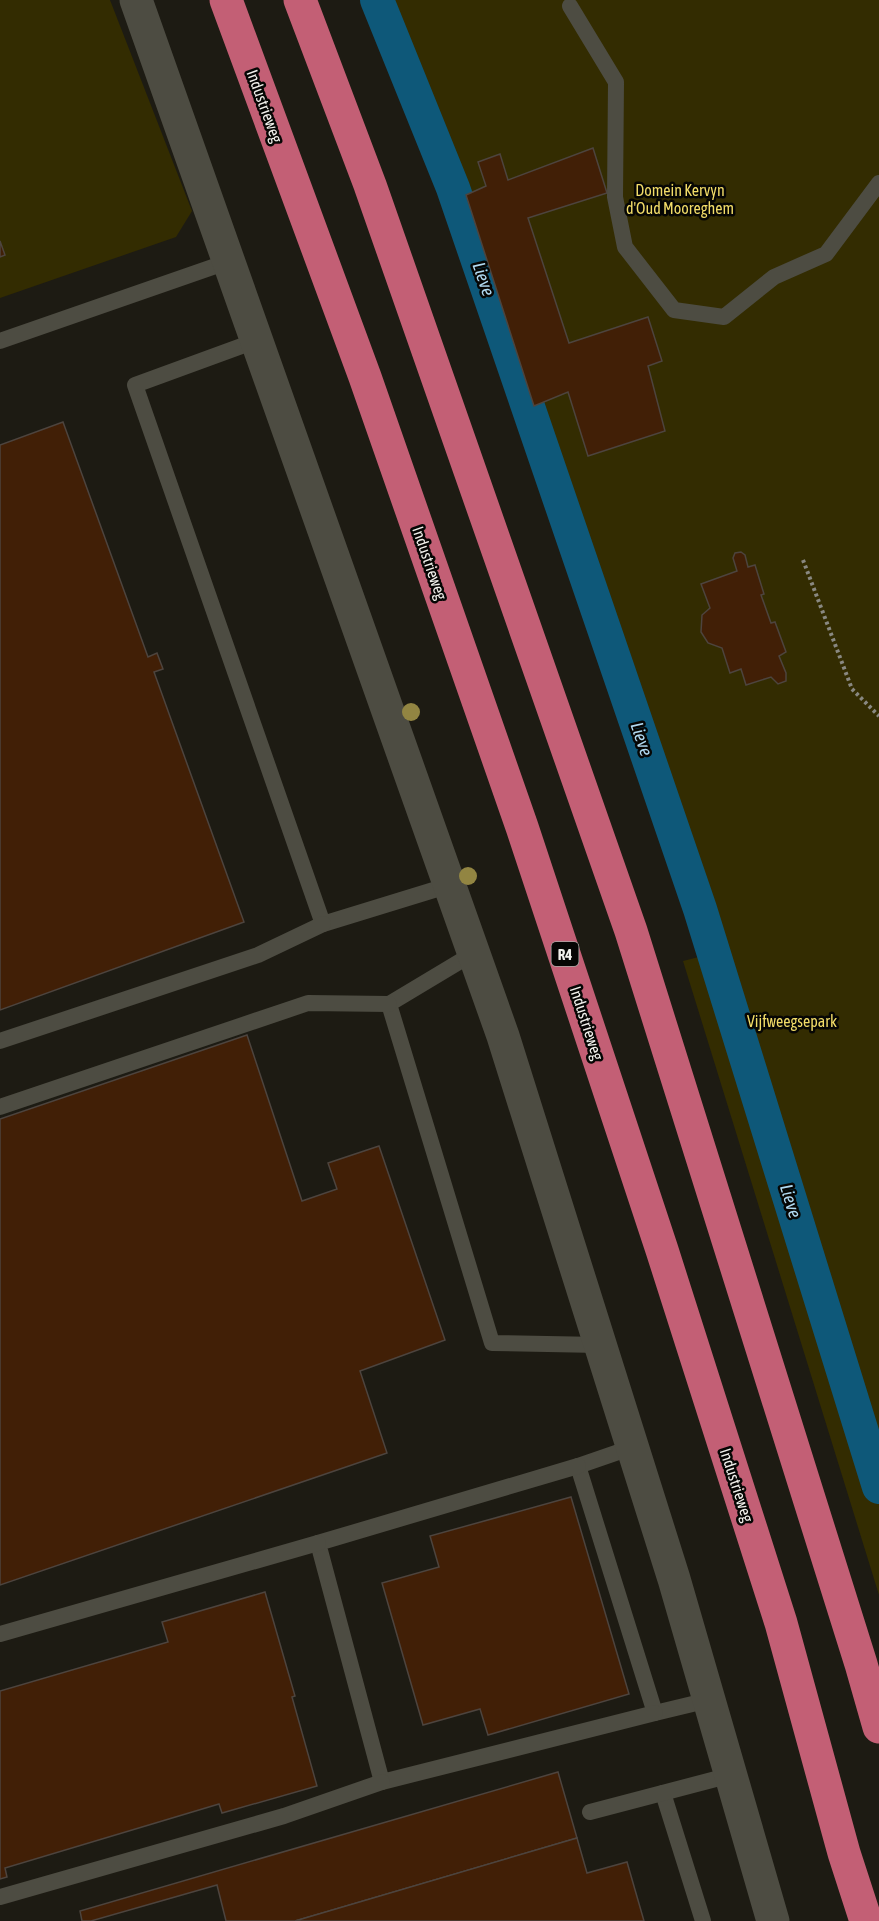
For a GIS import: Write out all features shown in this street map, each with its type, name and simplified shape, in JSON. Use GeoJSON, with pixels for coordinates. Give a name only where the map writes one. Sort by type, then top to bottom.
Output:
{"type":"FeatureCollection","features":[{"type":"Feature","properties":{"kind":"highway","name":"Industrieweg"},"geometry":{"type":"LineString","coordinates":[[226,0],[364,377],[526,838],[662,1250],[781,1623],[844,1853],[866,1921]]}},
{"type":"Feature","properties":{"kind":"highway"},"geometry":{"type":"LineString","coordinates":[[300,0],[374,196],[631,931],[879,1727]]}},
{"type":"Feature","properties":{"kind":"street"},"geometry":{"type":"LineString","coordinates":[[136,0],[503,1036],[633,1447],[773,1921]]}},
{"type":"Feature","properties":{"kind":"lane"},"geometry":{"type":"LineString","coordinates":[[570,6],[616,82],[615,197],[625,247],[674,310],[724,317],[774,277],[826,254],[879,183]]}},
{"type":"Feature","properties":{"kind":"lane"},"geometry":{"type":"LineString","coordinates":[[0,341],[230,261]]}},
{"type":"Feature","properties":{"kind":"lane"},"geometry":{"type":"LineString","coordinates":[[258,340],[135,386],[323,924]]}},
{"type":"Feature","properties":{"kind":"lane"},"geometry":{"type":"LineString","coordinates":[[0,1041],[258,955],[323,924],[450,885]]}},
{"type":"Feature","properties":{"kind":"lane"},"geometry":{"type":"LineString","coordinates":[[0,1107],[308,1004],[389,1004],[474,953]]}},
{"type":"Feature","properties":{"kind":"lane"},"geometry":{"type":"LineString","coordinates":[[389,1004],[492,1343],[600,1345]]}},
{"type":"Feature","properties":{"kind":"lane"},"geometry":{"type":"LineString","coordinates":[[0,1634],[318,1543],[578,1466],[633,1447]]}},
{"type":"Feature","properties":{"kind":"lane"},"geometry":{"type":"LineString","coordinates":[[578,1466],[656,1713]]}},
{"type":"Feature","properties":{"kind":"lane"},"geometry":{"type":"LineString","coordinates":[[318,1543],[382,1782]]}},
{"type":"Feature","properties":{"kind":"lane"},"geometry":{"type":"LineString","coordinates":[[0,1897],[284,1816],[382,1782],[709,1700]]}},
{"type":"Feature","properties":{"kind":"lane"},"geometry":{"type":"LineString","coordinates":[[590,1812],[731,1775]]}},
{"type":"Feature","properties":{"kind":"lane"},"geometry":{"type":"LineString","coordinates":[[663,1793],[703,1921]]}},
{"type":"Feature","properties":{"kind":"path"},"geometry":{"type":"LineString","coordinates":[[803,560],[852,689],[879,716]]}},
{"type":"Feature","properties":{"kind":"green space"},"geometry":{"type":"Polygon","coordinates":[[[0,0],[110,0],[192,211],[176,237],[0,298],[0,0]]]}},
{"type":"Feature","properties":{"kind":"green space","name":"Domein Kervyn d'Oud Mooreghem"},"geometry":{"type":"Polygon","coordinates":[[[390,0],[879,0],[879,1595],[683,961],[726,950],[681,807],[467,191],[390,0]]]}},
{"type":"Feature","properties":{"kind":"building"},"geometry":{"type":"Polygon","coordinates":[[[593,148],[607,193],[528,218],[569,343],[648,317],[662,361],[648,366],[665,431],[588,456],[568,392],[534,406],[466,195],[486,186],[478,162],[500,154],[508,180],[593,148]]]}},
{"type":"Feature","properties":{"kind":"building"},"geometry":{"type":"Polygon","coordinates":[[[0,241],[5,255],[0,257],[0,241]]]}},
{"type":"Feature","properties":{"kind":"building"},"geometry":{"type":"Polygon","coordinates":[[[63,422],[148,657],[157,653],[163,669],[154,672],[244,922],[0,1010],[0,445],[63,422]]]}},
{"type":"Feature","properties":{"kind":"building"},"geometry":{"type":"Polygon","coordinates":[[[741,552],[745,555],[748,567],[755,565],[764,594],[761,595],[771,623],[775,622],[786,652],[779,656],[786,673],[786,681],[778,684],[771,677],[746,685],[741,669],[730,673],[722,648],[708,643],[701,632],[702,615],[710,608],[701,584],[737,571],[733,558],[735,553],[741,552]]]}},
{"type":"Feature","properties":{"kind":"building"},"geometry":{"type":"Polygon","coordinates":[[[247,1035],[302,1201],[337,1189],[328,1163],[379,1146],[445,1340],[360,1371],[387,1453],[0,1585],[0,1119],[247,1035]]]}},
{"type":"Feature","properties":{"kind":"building"},"geometry":{"type":"Polygon","coordinates":[[[571,1497],[629,1694],[488,1735],[480,1709],[423,1725],[382,1583],[439,1567],[430,1536],[571,1497]]]}},
{"type":"Feature","properties":{"kind":"building"},"geometry":{"type":"Polygon","coordinates":[[[265,1592],[295,1696],[292,1697],[317,1786],[222,1813],[219,1804],[5,1868],[7,1877],[0,1879],[0,1691],[168,1642],[162,1622],[265,1592]]]}},
{"type":"Feature","properties":{"kind":"building"},"geometry":{"type":"Polygon","coordinates":[[[558,1772],[577,1838],[295,1921],[226,1921],[217,1885],[91,1921],[82,1921],[80,1911],[558,1772]]]}},
{"type":"Feature","properties":{"kind":"building"},"geometry":{"type":"Polygon","coordinates":[[[577,1838],[587,1873],[627,1862],[644,1921],[295,1921],[577,1838]]]}},
{"type":"Feature","properties":{"kind":"waterway","name":"Lieve"},"geometry":{"type":"LineString","coordinates":[[377,0],[453,188],[700,909],[879,1487]]}},
{"type":"Feature","properties":{"kind":"park label","name":"Vijfweegsepark"},"geometry":{"type":"Point","coordinates":[792,1021]}}]}
